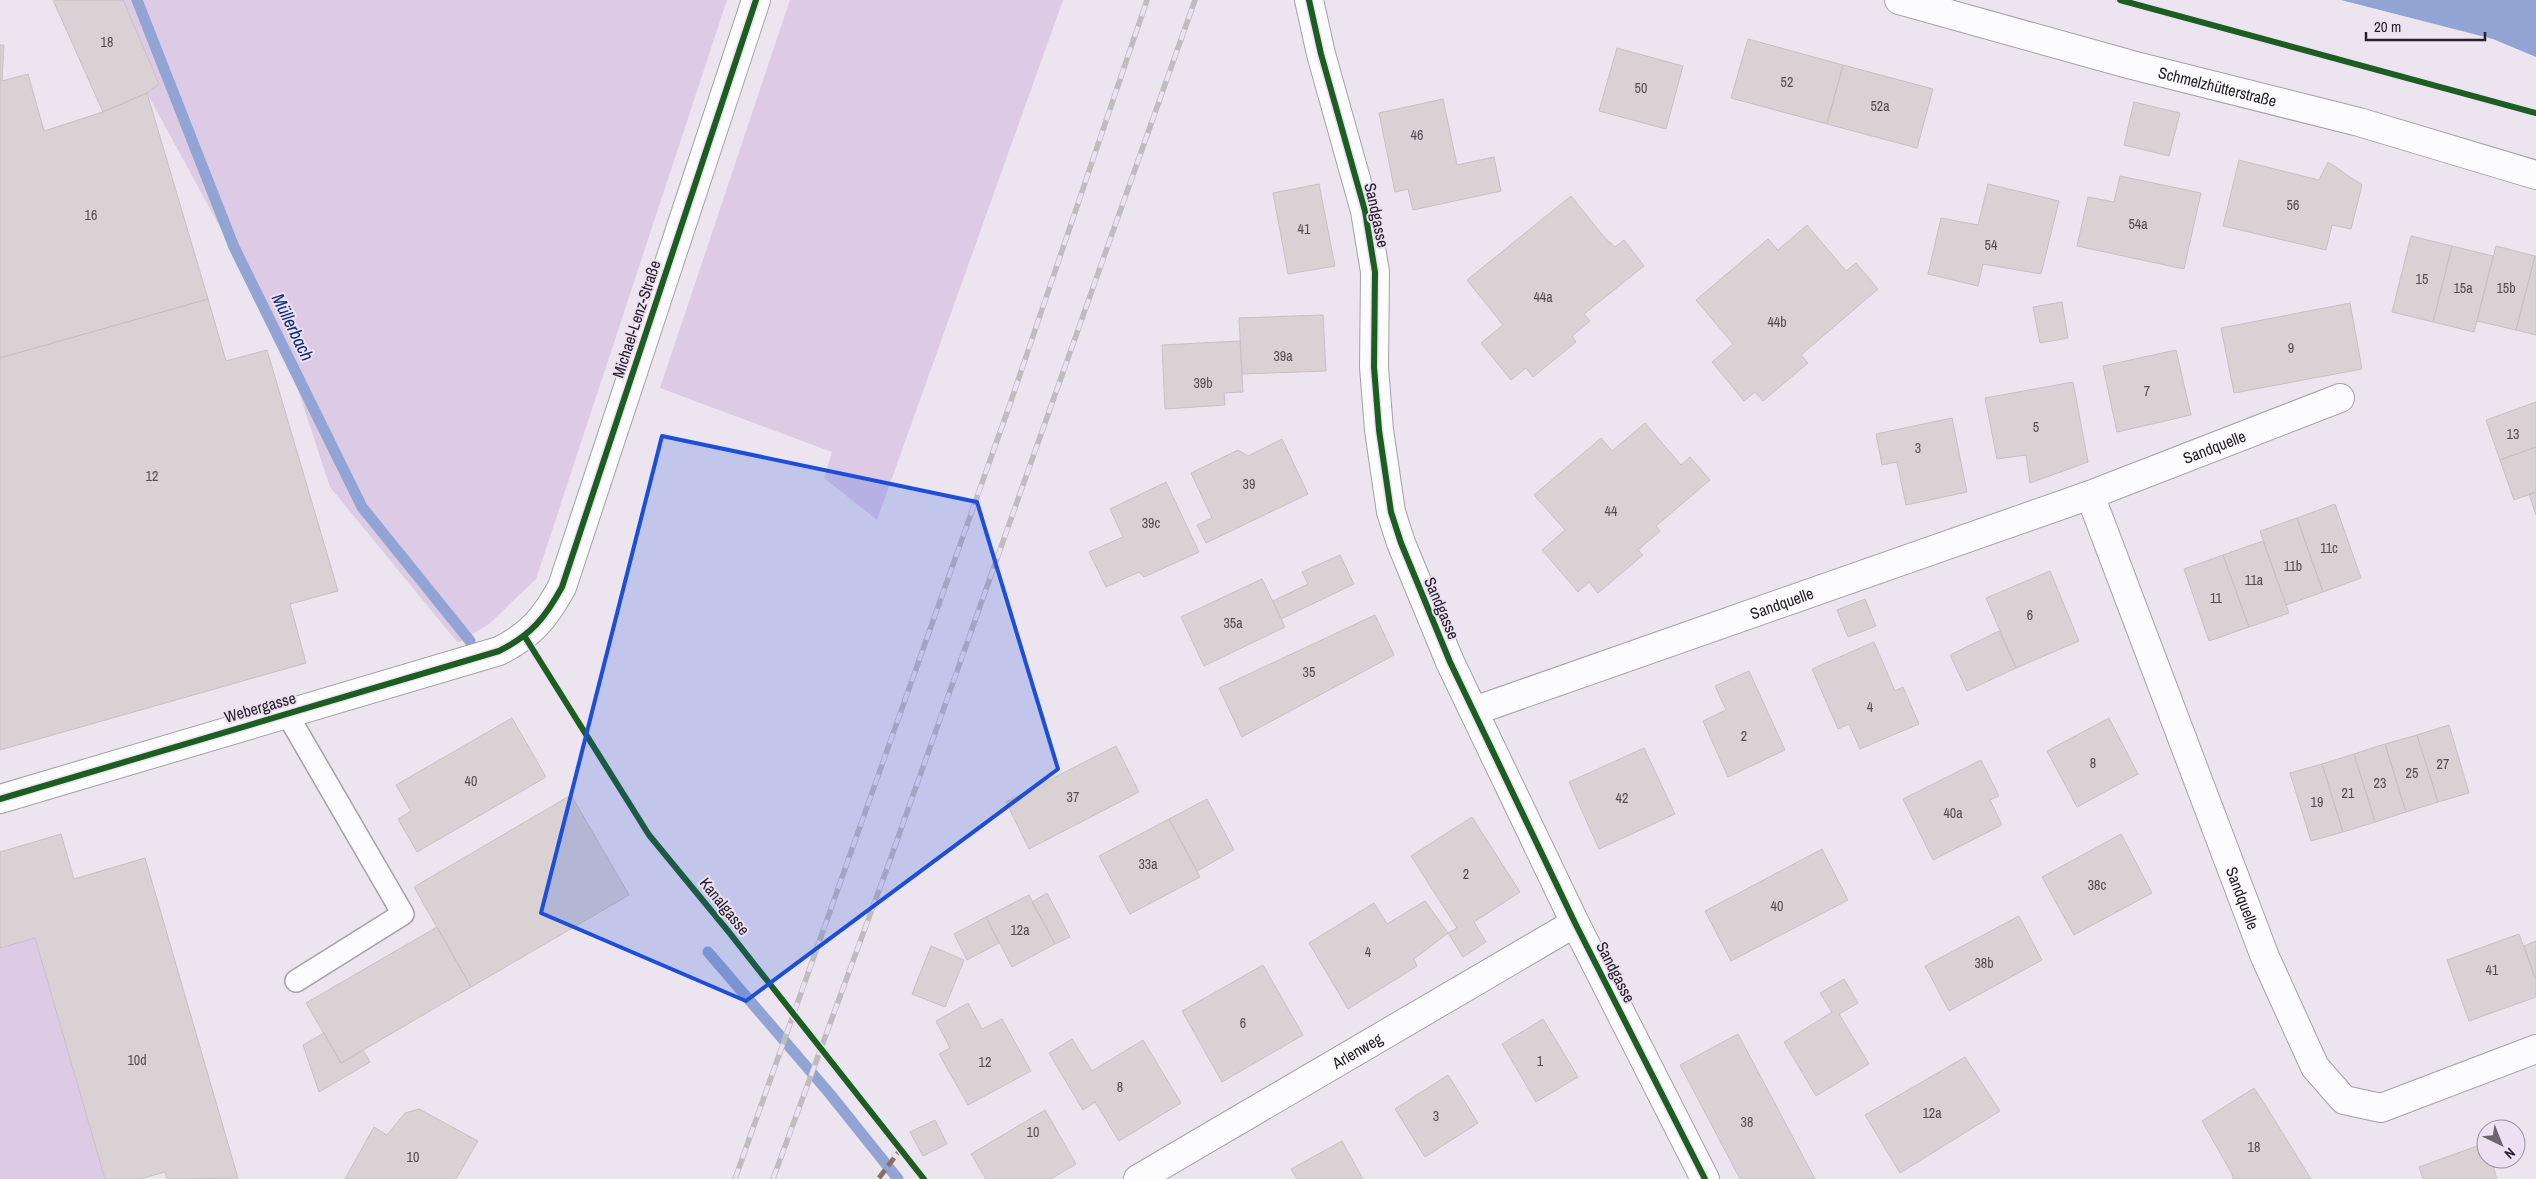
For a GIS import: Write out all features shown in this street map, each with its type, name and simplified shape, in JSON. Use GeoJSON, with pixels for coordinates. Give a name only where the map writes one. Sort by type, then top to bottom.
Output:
{"type":"FeatureCollection","features":[{"type":"Feature","properties":{"kind":"street","name":"Michael-Lenz-Straße"},"geometry":{"type":"LineString","coordinates":[[525,637],[547,615],[562,588],[756,0]]}},
{"type":"Feature","properties":{"kind":"street","name":"Sandgasse"},"geometry":{"type":"LineString","coordinates":[[1309,0],[1321,54],[1365,211],[1375,272],[1375,376],[1379,430],[1391,512],[1417,584],[1474,711],[1575,923],[1705,1179]]}},
{"type":"Feature","properties":{"kind":"street","name":"Schmelzhütterstraße"},"geometry":{"type":"LineString","coordinates":[[1899,0],[2096,55],[2359,122],[2536,175]]}},
{"type":"Feature","properties":{"kind":"street","name":"Sandquelle"},"geometry":{"type":"LineString","coordinates":[[1474,711],[2090,495],[2340,398]]}},
{"type":"Feature","properties":{"kind":"street","name":"Sandquelle"},"geometry":{"type":"LineString","coordinates":[[2090,495],[2265,957],[2315,1067],[2344,1100],[2381,1108],[2536,1050]]}},
{"type":"Feature","properties":{"kind":"street","name":"Webergasse"},"geometry":{"type":"LineString","coordinates":[[0,799],[499,651],[525,637]]}},
{"type":"Feature","properties":{"kind":"street","name":"Arlenweg"},"geometry":{"type":"LineString","coordinates":[[1138,1179],[1575,923]]}},
{"type":"Feature","properties":{"kind":"lane"},"geometry":{"type":"LineString","coordinates":[[287,714],[403,914],[296,981]]}},
{"type":"Feature","properties":{"kind":"highlighted area"},"geometry":{"type":"Polygon","coordinates":[[[662,436],[977,502],[1058,769],[746,1001],[541,913],[662,436]]]}},
{"type":"Feature","properties":{"kind":"shaded area"},"geometry":{"type":"Polygon","coordinates":[[[123,0],[727,0],[536,579],[489,624],[458,643],[330,487],[282,341],[147,93],[159,84],[123,0]]]}},
{"type":"Feature","properties":{"kind":"shaded area"},"geometry":{"type":"Polygon","coordinates":[[[790,0],[1063,0],[877,520],[824,478],[832,452],[660,388],[790,0]]]}},
{"type":"Feature","properties":{"kind":"shaded area"},"geometry":{"type":"Polygon","coordinates":[[[35,938],[105,1179],[0,1179],[0,948],[35,938]]]}},
{"type":"Feature","properties":{"kind":"water"},"geometry":{"type":"Polygon","coordinates":[[[2341,0],[2536,0],[2536,57],[2493,39],[2341,0]]]}},
{"type":"Feature","properties":{"kind":"building"},"geometry":{"type":"Polygon","coordinates":[[[53,0],[123,0],[159,84],[147,93],[103,112],[53,0]]]}},
{"type":"Feature","properties":{"kind":"building"},"geometry":{"type":"Polygon","coordinates":[[[1748,39],[1843,65],[1827,124],[1731,98],[1748,39]]]}},
{"type":"Feature","properties":{"kind":"building"},"geometry":{"type":"Polygon","coordinates":[[[0,45],[4,45],[2,81],[28,74],[44,131],[103,112],[147,93],[208,299],[0,358],[0,45]]]}},
{"type":"Feature","properties":{"kind":"building"},"geometry":{"type":"Polygon","coordinates":[[[1617,48],[1683,66],[1666,129],[1599,111],[1617,48]]]}},
{"type":"Feature","properties":{"kind":"building"},"geometry":{"type":"Polygon","coordinates":[[[1843,65],[1933,89],[1917,148],[1827,124],[1843,65]]]}},
{"type":"Feature","properties":{"kind":"building"},"geometry":{"type":"Polygon","coordinates":[[[1443,99],[1457,165],[1494,157],[1501,191],[1413,210],[1408,189],[1395,192],[1379,113],[1443,99]]]}},
{"type":"Feature","properties":{"kind":"building"},"geometry":{"type":"Polygon","coordinates":[[[2134,102],[2180,113],[2169,156],[2124,145],[2134,102]]]}},
{"type":"Feature","properties":{"kind":"building"},"geometry":{"type":"Polygon","coordinates":[[[2239,160],[2319,180],[2328,162],[2362,185],[2351,229],[2332,225],[2326,250],[2223,226],[2239,160]]]}},
{"type":"Feature","properties":{"kind":"building"},"geometry":{"type":"Polygon","coordinates":[[[2120,176],[2201,193],[2184,269],[2077,246],[2088,197],[2114,202],[2120,176]]]}},
{"type":"Feature","properties":{"kind":"building"},"geometry":{"type":"Polygon","coordinates":[[[1319,184],[1335,266],[1288,274],[1273,193],[1319,184]]]}},
{"type":"Feature","properties":{"kind":"building"},"geometry":{"type":"Polygon","coordinates":[[[1988,184],[2059,201],[2041,274],[1983,264],[1978,286],[1928,274],[1941,218],[1978,225],[1988,184]]]}},
{"type":"Feature","properties":{"kind":"building"},"geometry":{"type":"Polygon","coordinates":[[[1571,196],[1605,238],[1615,247],[1624,240],[1644,266],[1584,314],[1590,321],[1572,336],[1576,342],[1533,377],[1526,368],[1511,380],[1481,343],[1503,325],[1467,280],[1571,196]]]}},
{"type":"Feature","properties":{"kind":"building"},"geometry":{"type":"Polygon","coordinates":[[[1807,225],[1846,271],[1856,263],[1878,289],[1801,355],[1808,363],[1763,401],[1755,392],[1744,401],[1712,362],[1733,344],[1696,300],[1768,239],[1778,250],[1807,225]]]}},
{"type":"Feature","properties":{"kind":"building"},"geometry":{"type":"Polygon","coordinates":[[[2411,236],[2452,246],[2433,322],[2392,312],[2411,236]]]}},
{"type":"Feature","properties":{"kind":"building"},"geometry":{"type":"Polygon","coordinates":[[[2452,246],[2493,256],[2474,332],[2433,322],[2452,246]]]}},
{"type":"Feature","properties":{"kind":"building"},"geometry":{"type":"Polygon","coordinates":[[[2496,246],[2535,256],[2516,330],[2477,321],[2496,246]]]}},
{"type":"Feature","properties":{"kind":"building"},"geometry":{"type":"Polygon","coordinates":[[[2536,256],[2536,335],[2516,330],[2536,256]]]}},
{"type":"Feature","properties":{"kind":"building"},"geometry":{"type":"Polygon","coordinates":[[[208,299],[226,361],[267,350],[338,591],[290,604],[306,663],[0,750],[0,358],[208,299]]]}},
{"type":"Feature","properties":{"kind":"building"},"geometry":{"type":"Polygon","coordinates":[[[2062,302],[2068,338],[2040,343],[2033,307],[2062,302]]]}},
{"type":"Feature","properties":{"kind":"building"},"geometry":{"type":"Polygon","coordinates":[[[2350,303],[2362,369],[2234,393],[2221,328],[2350,303]]]}},
{"type":"Feature","properties":{"kind":"building"},"geometry":{"type":"Polygon","coordinates":[[[1323,315],[1326,371],[1242,374],[1239,318],[1323,315]]]}},
{"type":"Feature","properties":{"kind":"building"},"geometry":{"type":"Polygon","coordinates":[[[1240,341],[1243,392],[1224,393],[1225,405],[1165,409],[1162,345],[1240,341]]]}},
{"type":"Feature","properties":{"kind":"building"},"geometry":{"type":"Polygon","coordinates":[[[2176,350],[2191,415],[2117,432],[2103,366],[2176,350]]]}},
{"type":"Feature","properties":{"kind":"building"},"geometry":{"type":"Polygon","coordinates":[[[2073,382],[2088,462],[2030,483],[2026,455],[1997,459],[1985,398],[2073,382]]]}},
{"type":"Feature","properties":{"kind":"building"},"geometry":{"type":"Polygon","coordinates":[[[2536,402],[2536,447],[2500,460],[2486,420],[2536,402]]]}},
{"type":"Feature","properties":{"kind":"building"},"geometry":{"type":"Polygon","coordinates":[[[1952,418],[1967,492],[1906,505],[1897,462],[1882,465],[1876,434],[1952,418]]]}},
{"type":"Feature","properties":{"kind":"building"},"geometry":{"type":"Polygon","coordinates":[[[1645,423],[1681,465],[1690,457],[1710,480],[1656,526],[1660,531],[1638,550],[1643,555],[1598,593],[1589,582],[1578,592],[1542,550],[1565,530],[1534,495],[1601,438],[1612,451],[1645,423]]]}},
{"type":"Feature","properties":{"kind":"building"},"geometry":{"type":"Polygon","coordinates":[[[1282,439],[1308,494],[1206,543],[1197,525],[1212,518],[1191,473],[1238,450],[1248,456],[1282,439]]]}},
{"type":"Feature","properties":{"kind":"building"},"geometry":{"type":"Polygon","coordinates":[[[2536,447],[2536,492],[2514,500],[2500,460],[2536,447]]]}},
{"type":"Feature","properties":{"kind":"building"},"geometry":{"type":"Polygon","coordinates":[[[1166,482],[1199,552],[1144,577],[1139,572],[1106,587],[1089,552],[1123,537],[1110,509],[1166,482]]]}},
{"type":"Feature","properties":{"kind":"building"},"geometry":{"type":"Polygon","coordinates":[[[2536,492],[2536,515],[2529,494],[2536,492]]]}},
{"type":"Feature","properties":{"kind":"building"},"geometry":{"type":"Polygon","coordinates":[[[2335,504],[2361,578],[2323,592],[2297,518],[2335,504]]]}},
{"type":"Feature","properties":{"kind":"building"},"geometry":{"type":"Polygon","coordinates":[[[2297,518],[2323,592],[2286,605],[2260,531],[2297,518]]]}},
{"type":"Feature","properties":{"kind":"building"},"geometry":{"type":"Polygon","coordinates":[[[2263,541],[2289,613],[2249,627],[2223,555],[2263,541]]]}},
{"type":"Feature","properties":{"kind":"building"},"geometry":{"type":"Polygon","coordinates":[[[1340,555],[1354,584],[1281,619],[1273,601],[1308,584],[1302,572],[1340,555]]]}},
{"type":"Feature","properties":{"kind":"building"},"geometry":{"type":"Polygon","coordinates":[[[2223,555],[2249,627],[2209,641],[2184,569],[2223,555]]]}},
{"type":"Feature","properties":{"kind":"building"},"geometry":{"type":"Polygon","coordinates":[[[2050,571],[2079,641],[2016,668],[1986,598],[2050,571]]]}},
{"type":"Feature","properties":{"kind":"building"},"geometry":{"type":"Polygon","coordinates":[[[1262,579],[1285,627],[1204,666],[1181,617],[1262,579]]]}},
{"type":"Feature","properties":{"kind":"building"},"geometry":{"type":"Polygon","coordinates":[[[1865,599],[1876,626],[1848,637],[1837,610],[1865,599]]]}},
{"type":"Feature","properties":{"kind":"building"},"geometry":{"type":"Polygon","coordinates":[[[1375,615],[1394,655],[1242,737],[1219,688],[1375,615]]]}},
{"type":"Feature","properties":{"kind":"building"},"geometry":{"type":"Polygon","coordinates":[[[1999,631],[2016,668],[1967,691],[1950,655],[1999,631]]]}},
{"type":"Feature","properties":{"kind":"building"},"geometry":{"type":"Polygon","coordinates":[[[1874,642],[1895,691],[1903,687],[1919,724],[1860,749],[1849,724],[1838,729],[1812,669],[1874,642]]]}},
{"type":"Feature","properties":{"kind":"building"},"geometry":{"type":"Polygon","coordinates":[[[1749,671],[1785,750],[1728,777],[1703,721],[1726,710],[1715,686],[1749,671]]]}},
{"type":"Feature","properties":{"kind":"building"},"geometry":{"type":"Polygon","coordinates":[[[512,718],[546,777],[417,852],[398,819],[411,811],[396,785],[512,718]]]}},
{"type":"Feature","properties":{"kind":"building"},"geometry":{"type":"Polygon","coordinates":[[[2109,718],[2138,774],[2077,807],[2047,751],[2109,718]]]}},
{"type":"Feature","properties":{"kind":"building"},"geometry":{"type":"Polygon","coordinates":[[[2449,725],[2469,793],[2438,802],[2417,735],[2449,725]]]}},
{"type":"Feature","properties":{"kind":"building"},"geometry":{"type":"Polygon","coordinates":[[[2417,735],[2438,802],[2406,812],[2385,744],[2417,735]]]}},
{"type":"Feature","properties":{"kind":"building"},"geometry":{"type":"Polygon","coordinates":[[[2385,744],[2406,812],[2375,822],[2354,754],[2385,744]]]}},
{"type":"Feature","properties":{"kind":"building"},"geometry":{"type":"Polygon","coordinates":[[[1116,746],[1139,792],[1029,849],[1006,802],[1116,746]]]}},
{"type":"Feature","properties":{"kind":"building"},"geometry":{"type":"Polygon","coordinates":[[[1644,748],[1675,814],[1599,849],[1569,782],[1644,748]]]}},
{"type":"Feature","properties":{"kind":"building"},"geometry":{"type":"Polygon","coordinates":[[[2354,754],[2375,822],[2343,832],[2322,764],[2354,754]]]}},
{"type":"Feature","properties":{"kind":"building"},"geometry":{"type":"Polygon","coordinates":[[[1981,760],[1999,796],[1990,800],[2002,825],[1933,860],[1903,799],[1981,760]]]}},
{"type":"Feature","properties":{"kind":"building"},"geometry":{"type":"Polygon","coordinates":[[[2322,764],[2343,832],[2311,841],[2290,773],[2322,764]]]}},
{"type":"Feature","properties":{"kind":"building"},"geometry":{"type":"Polygon","coordinates":[[[571,795],[629,895],[471,987],[414,887],[571,795]]]}},
{"type":"Feature","properties":{"kind":"building"},"geometry":{"type":"Polygon","coordinates":[[[1207,799],[1234,850],[1197,871],[1169,819],[1207,799]]]}},
{"type":"Feature","properties":{"kind":"building"},"geometry":{"type":"Polygon","coordinates":[[[1472,817],[1520,892],[1474,922],[1486,942],[1463,957],[1448,933],[1457,928],[1411,856],[1472,817]]]}},
{"type":"Feature","properties":{"kind":"building"},"geometry":{"type":"Polygon","coordinates":[[[1169,819],[1200,877],[1130,914],[1099,856],[1169,819]]]}},
{"type":"Feature","properties":{"kind":"building"},"geometry":{"type":"Polygon","coordinates":[[[61,834],[74,879],[145,858],[238,1178],[167,1179],[165,1172],[140,1179],[105,1179],[35,938],[0,948],[0,852],[61,834]]]}},
{"type":"Feature","properties":{"kind":"building"},"geometry":{"type":"Polygon","coordinates":[[[2121,834],[2152,893],[2074,935],[2042,877],[2121,834]]]}},
{"type":"Feature","properties":{"kind":"building"},"geometry":{"type":"Polygon","coordinates":[[[1822,849],[1848,900],[1731,961],[1705,911],[1822,849]]]}},
{"type":"Feature","properties":{"kind":"building"},"geometry":{"type":"Polygon","coordinates":[[[1047,893],[1070,937],[1055,944],[1032,902],[1047,893]]]}},
{"type":"Feature","properties":{"kind":"building"},"geometry":{"type":"Polygon","coordinates":[[[1029,895],[1055,944],[1012,967],[986,917],[1029,895]]]}},
{"type":"Feature","properties":{"kind":"building"},"geometry":{"type":"Polygon","coordinates":[[[1425,901],[1448,933],[1414,959],[1417,966],[1348,1009],[1309,943],[1374,903],[1387,924],[1425,901]]]}},
{"type":"Feature","properties":{"kind":"building"},"geometry":{"type":"Polygon","coordinates":[[[2019,916],[2042,960],[1949,1011],[1925,966],[2019,916]]]}},
{"type":"Feature","properties":{"kind":"building"},"geometry":{"type":"Polygon","coordinates":[[[986,917],[999,943],[967,960],[954,934],[986,917]]]}},
{"type":"Feature","properties":{"kind":"building"},"geometry":{"type":"Polygon","coordinates":[[[437,927],[471,987],[341,1063],[306,1003],[437,927]]]}},
{"type":"Feature","properties":{"kind":"building"},"geometry":{"type":"Polygon","coordinates":[[[2519,934],[2536,980],[2536,997],[2469,1021],[2447,960],[2519,934]]]}},
{"type":"Feature","properties":{"kind":"building"},"geometry":{"type":"Polygon","coordinates":[[[2536,941],[2536,980],[2524,946],[2536,941]]]}},
{"type":"Feature","properties":{"kind":"building"},"geometry":{"type":"Polygon","coordinates":[[[931,946],[964,960],[945,1007],[912,994],[931,946]]]}},
{"type":"Feature","properties":{"kind":"building"},"geometry":{"type":"Polygon","coordinates":[[[1263,965],[1303,1035],[1222,1082],[1182,1011],[1263,965]]]}},
{"type":"Feature","properties":{"kind":"building"},"geometry":{"type":"Polygon","coordinates":[[[1844,979],[1858,1003],[1839,1014],[1869,1064],[1816,1096],[1784,1042],[1832,1012],[1820,993],[1844,979]]]}},
{"type":"Feature","properties":{"kind":"building"},"geometry":{"type":"Polygon","coordinates":[[[968,1003],[982,1029],[1002,1019],[1031,1071],[968,1105],[939,1054],[950,1048],[936,1021],[968,1003]]]}},
{"type":"Feature","properties":{"kind":"building"},"geometry":{"type":"Polygon","coordinates":[[[1543,1019],[1578,1077],[1536,1102],[1502,1044],[1543,1019]]]}},
{"type":"Feature","properties":{"kind":"building"},"geometry":{"type":"Polygon","coordinates":[[[324,1033],[341,1063],[363,1050],[370,1062],[319,1092],[303,1045],[324,1033]]]}},
{"type":"Feature","properties":{"kind":"building"},"geometry":{"type":"Polygon","coordinates":[[[1738,1034],[1815,1179],[1740,1179],[1680,1065],[1738,1034]]]}},
{"type":"Feature","properties":{"kind":"building"},"geometry":{"type":"Polygon","coordinates":[[[1072,1039],[1092,1071],[1143,1040],[1181,1103],[1119,1141],[1095,1102],[1083,1110],[1049,1053],[1072,1039]]]}},
{"type":"Feature","properties":{"kind":"building"},"geometry":{"type":"Polygon","coordinates":[[[1965,1057],[2000,1111],[1900,1173],[1865,1115],[1965,1057]]]}},
{"type":"Feature","properties":{"kind":"building"},"geometry":{"type":"Polygon","coordinates":[[[1448,1075],[1478,1123],[1425,1157],[1395,1109],[1448,1075]]]}},
{"type":"Feature","properties":{"kind":"building"},"geometry":{"type":"Polygon","coordinates":[[[2254,1088],[2311,1179],[2233,1179],[2202,1121],[2254,1088]]]}},
{"type":"Feature","properties":{"kind":"building"},"geometry":{"type":"Polygon","coordinates":[[[419,1109],[478,1141],[456,1179],[345,1179],[374,1127],[387,1135],[405,1113],[419,1109]]]}},
{"type":"Feature","properties":{"kind":"building"},"geometry":{"type":"Polygon","coordinates":[[[1045,1110],[1076,1164],[1051,1179],[986,1179],[971,1154],[1045,1110]]]}},
{"type":"Feature","properties":{"kind":"building"},"geometry":{"type":"Polygon","coordinates":[[[935,1120],[947,1144],[923,1156],[910,1132],[935,1120]]]}},
{"type":"Feature","properties":{"kind":"building"},"geometry":{"type":"Polygon","coordinates":[[[1342,1141],[1363,1179],[1297,1179],[1291,1169],[1342,1141]]]}},
{"type":"Feature","properties":{"kind":"building"},"geometry":{"type":"Polygon","coordinates":[[[2476,1146],[2476,1169],[2494,1169],[2497,1179],[2423,1179],[2419,1167],[2476,1146]]]}},
{"type":"Feature","properties":{"kind":"waterway","name":"Müllerbach"},"geometry":{"type":"LineString","coordinates":[[137,0],[234,247],[362,507],[470,641]]}},
{"type":"Feature","properties":{"kind":"waterway","name":"Müllerbach"},"geometry":{"type":"LineString","coordinates":[[708,952],[830,1094],[898,1179]]}},
{"type":"Feature","properties":{"kind":"railway"},"geometry":{"type":"LineString","coordinates":[[735,1179],[1010,404],[1147,0]]}},
{"type":"Feature","properties":{"kind":"railway"},"geometry":{"type":"LineString","coordinates":[[773,1179],[889,863],[1195,0]]}},
{"type":"Feature","properties":{"kind":"marked path"},"geometry":{"type":"LineString","coordinates":[[879,1178],[900,1150]]}},
{"type":"Feature","properties":{"kind":"cycle path"},"geometry":{"type":"LineString","coordinates":[[0,799],[499,651],[520,639],[536,625],[562,587],[756,0]]}},
{"type":"Feature","properties":{"kind":"cycle path"},"geometry":{"type":"LineString","coordinates":[[1309,0],[1321,54],[1365,211],[1375,272],[1374,367],[1379,430],[1391,512],[1401,543],[1450,662],[1575,923],[1705,1179]]}},
{"type":"Feature","properties":{"kind":"cycle path"},"geometry":{"type":"LineString","coordinates":[[2120,0],[2536,113]]}},
{"type":"Feature","properties":{"kind":"cycle path","name":"Kanalgasse"},"geometry":{"type":"LineString","coordinates":[[525,637],[649,835],[728,931],[924,1179]]}}]}
